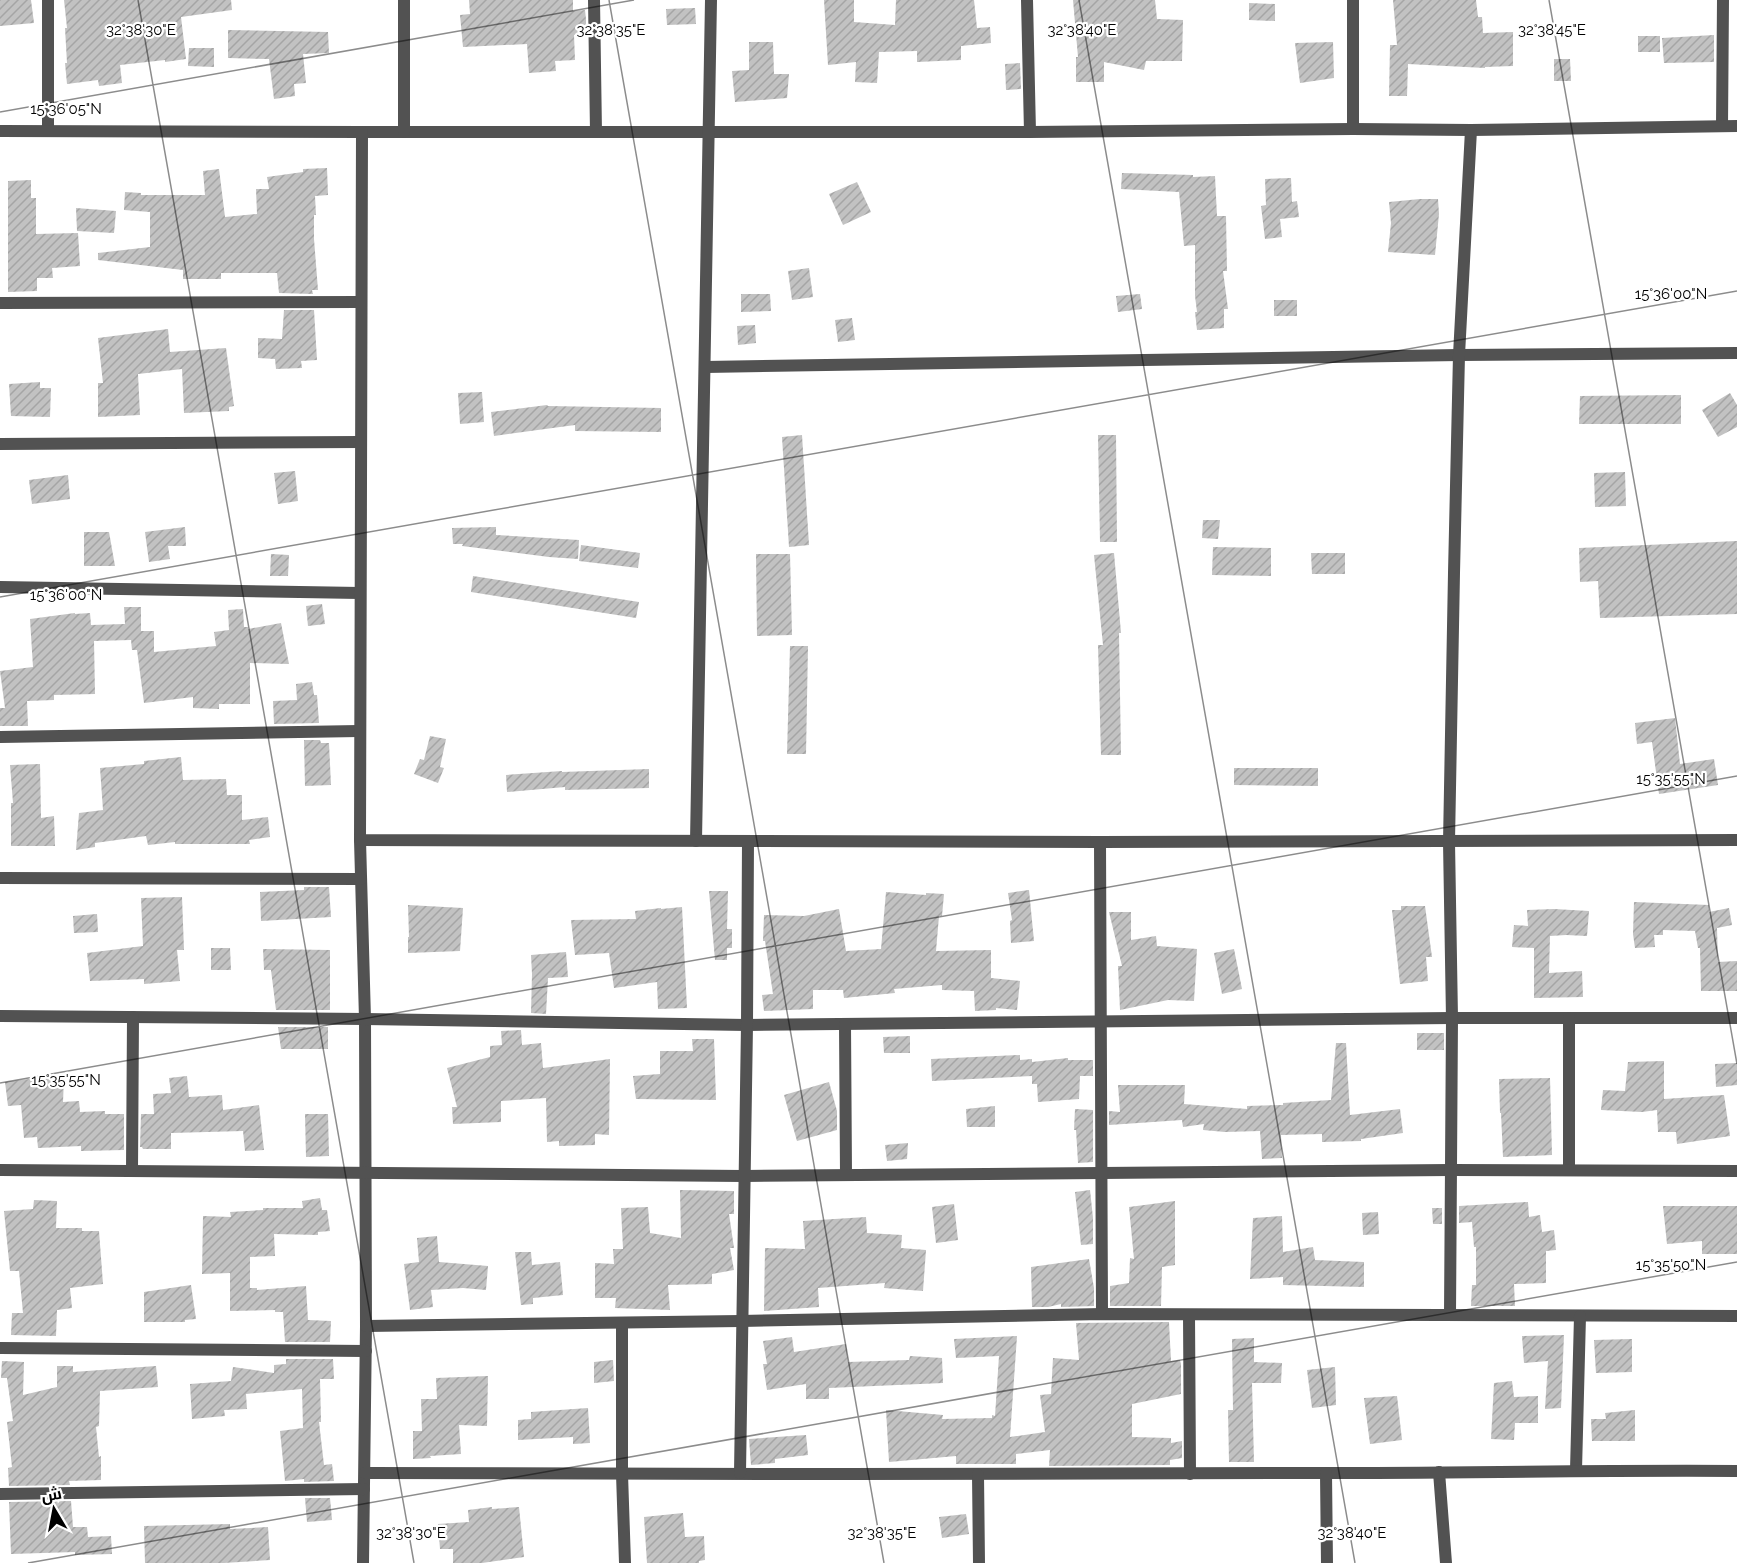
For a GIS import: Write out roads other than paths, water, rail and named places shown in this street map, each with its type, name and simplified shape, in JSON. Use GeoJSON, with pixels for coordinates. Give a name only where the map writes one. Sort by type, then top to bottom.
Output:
{"type":"FeatureCollection","features":[{"type":"Feature","properties":{"kind":"street"},"geometry":{"type":"LineString","coordinates":[[48,0],[48,130]]}},
{"type":"Feature","properties":{"kind":"street"},"geometry":{"type":"LineString","coordinates":[[404,0],[404,132]]}},
{"type":"Feature","properties":{"kind":"street"},"geometry":{"type":"LineString","coordinates":[[594,0],[596,132]]}},
{"type":"Feature","properties":{"kind":"street"},"geometry":{"type":"LineString","coordinates":[[696,841],[711,0]]}},
{"type":"Feature","properties":{"kind":"street"},"geometry":{"type":"LineString","coordinates":[[1027,0],[1030,132]]}},
{"type":"Feature","properties":{"kind":"street"},"geometry":{"type":"LineString","coordinates":[[1353,0],[1353,129]]}},
{"type":"Feature","properties":{"kind":"street"},"geometry":{"type":"LineString","coordinates":[[1722,126],[1723,0]]}},
{"type":"Feature","properties":{"kind":"street"},"geometry":{"type":"LineString","coordinates":[[0,131],[708,133],[1471,130],[1737,126]]}},
{"type":"Feature","properties":{"kind":"street"},"geometry":{"type":"LineString","coordinates":[[1450,1315],[1452,1018],[1449,842],[1459,355],[1471,130]]}},
{"type":"Feature","properties":{"kind":"street"},"geometry":{"type":"LineString","coordinates":[[362,132],[359,731],[365,1019],[366,1351],[363,1563]]}},
{"type":"Feature","properties":{"kind":"street"},"geometry":{"type":"LineString","coordinates":[[0,303],[361,303]]}},
{"type":"Feature","properties":{"kind":"street"},"geometry":{"type":"LineString","coordinates":[[705,367],[1737,353]]}},
{"type":"Feature","properties":{"kind":"street"},"geometry":{"type":"LineString","coordinates":[[0,444],[361,442]]}},
{"type":"Feature","properties":{"kind":"street"},"geometry":{"type":"LineString","coordinates":[[0,587],[360,593]]}},
{"type":"Feature","properties":{"kind":"street"},"geometry":{"type":"LineString","coordinates":[[0,737],[359,731]]}},
{"type":"Feature","properties":{"kind":"street"},"geometry":{"type":"LineString","coordinates":[[360,840],[1449,842],[1737,840]]}},
{"type":"Feature","properties":{"kind":"street"},"geometry":{"type":"LineString","coordinates":[[740,1473],[747,1025],[747,841]]}},
{"type":"Feature","properties":{"kind":"street"},"geometry":{"type":"LineString","coordinates":[[1100,842],[1102,1314]]}},
{"type":"Feature","properties":{"kind":"street"},"geometry":{"type":"LineString","coordinates":[[0,878],[361,879]]}},
{"type":"Feature","properties":{"kind":"street"},"geometry":{"type":"LineString","coordinates":[[0,1016],[747,1025],[1452,1018],[1737,1018]]}},
{"type":"Feature","properties":{"kind":"street"},"geometry":{"type":"LineString","coordinates":[[132,1170],[133,1017]]}},
{"type":"Feature","properties":{"kind":"street"},"geometry":{"type":"LineString","coordinates":[[1569,1018],[1569,1170]]}},
{"type":"Feature","properties":{"kind":"street"},"geometry":{"type":"LineString","coordinates":[[845,1024],[846,1175]]}},
{"type":"Feature","properties":{"kind":"street"},"geometry":{"type":"LineString","coordinates":[[0,1170],[744,1176],[1451,1170],[1737,1171]]}},
{"type":"Feature","properties":{"kind":"street"},"geometry":{"type":"LineString","coordinates":[[366,1326],[1102,1314],[1737,1316]]}},
{"type":"Feature","properties":{"kind":"street"},"geometry":{"type":"LineString","coordinates":[[1189,1315],[1190,1474]]}},
{"type":"Feature","properties":{"kind":"street"},"geometry":{"type":"LineString","coordinates":[[1576,1470],[1580,1316]]}},
{"type":"Feature","properties":{"kind":"street"},"geometry":{"type":"LineString","coordinates":[[622,1323],[622,1474],[625,1563]]}},
{"type":"Feature","properties":{"kind":"street"},"geometry":{"type":"LineString","coordinates":[[0,1348],[366,1351]]}},
{"type":"Feature","properties":{"kind":"street"},"geometry":{"type":"LineString","coordinates":[[365,1473],[978,1475],[1576,1470],[1737,1471]]}},
{"type":"Feature","properties":{"kind":"street"},"geometry":{"type":"LineString","coordinates":[[1439,1472],[1446,1563]]}},
{"type":"Feature","properties":{"kind":"street"},"geometry":{"type":"LineString","coordinates":[[1326,1473],[1327,1563]]}},
{"type":"Feature","properties":{"kind":"street"},"geometry":{"type":"LineString","coordinates":[[978,1475],[979,1563]]}},
{"type":"Feature","properties":{"kind":"street"},"geometry":{"type":"LineString","coordinates":[[0,1494],[364,1489]]}}]}
